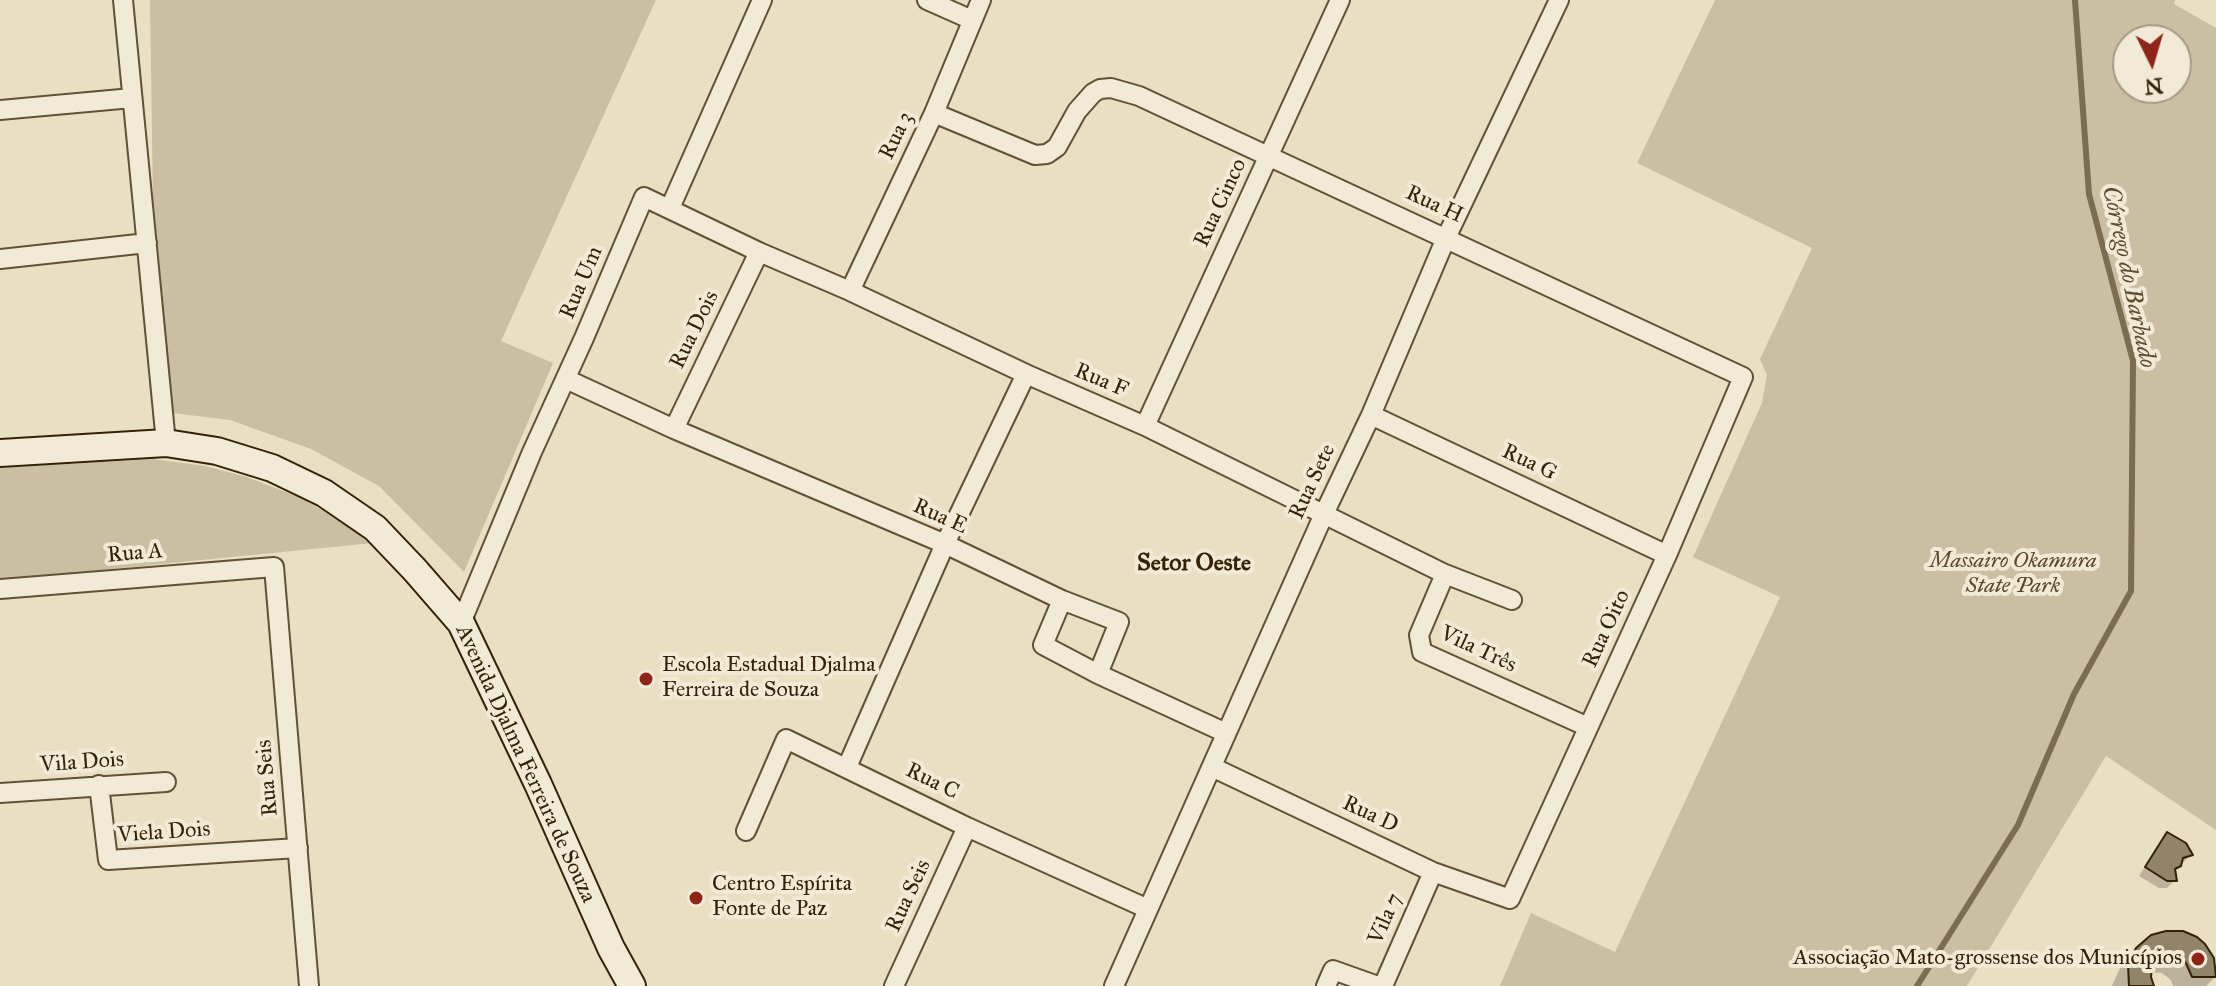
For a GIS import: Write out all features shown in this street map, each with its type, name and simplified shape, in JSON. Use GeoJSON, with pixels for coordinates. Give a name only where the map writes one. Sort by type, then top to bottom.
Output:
{"type":"FeatureCollection","features":[{"type":"Feature","properties":{"kind":"main road","name":"Avenida Djalma Ferreira de Souza"},"geometry":{"type":"LineString","coordinates":[[0,453],[166,443],[217,451],[272,468],[324,493],[375,528],[461,623],[538,784],[611,948],[632,986]]}},
{"type":"Feature","properties":{"kind":"street"},"geometry":{"type":"LineString","coordinates":[[123,0],[166,443]]}},
{"type":"Feature","properties":{"kind":"street"},"geometry":{"type":"LineString","coordinates":[[670,208],[762,0]]}},
{"type":"Feature","properties":{"kind":"street"},"geometry":{"type":"LineString","coordinates":[[927,0],[972,20]]}},
{"type":"Feature","properties":{"kind":"street","name":"Rua 3"},"geometry":{"type":"LineString","coordinates":[[850,291],[934,113],[981,0]]}},
{"type":"Feature","properties":{"kind":"street","name":"Rua Cinco"},"geometry":{"type":"LineString","coordinates":[[1145,426],[1340,0]]}},
{"type":"Feature","properties":{"kind":"street","name":"Rua Sete"},"geometry":{"type":"LineString","coordinates":[[1114,986],[1371,415],[1446,238],[1559,0]]}},
{"type":"Feature","properties":{"kind":"street","name":"Rua H"},"geometry":{"type":"LineString","coordinates":[[934,113],[1027,153],[1042,155],[1060,144],[1082,104],[1100,89],[1119,89],[1269,155],[1743,377]]}},
{"type":"Feature","properties":{"kind":"street"},"geometry":{"type":"LineString","coordinates":[[0,110],[132,98]]}},
{"type":"Feature","properties":{"kind":"street","name":"Rua Um"},"geometry":{"type":"LineString","coordinates":[[461,623],[644,197],[670,208]]}},
{"type":"Feature","properties":{"kind":"street","name":"Rua F"},"geometry":{"type":"LineString","coordinates":[[670,208],[759,252],[1145,426],[1445,574],[1512,600]]}},
{"type":"Feature","properties":{"kind":"street"},"geometry":{"type":"LineString","coordinates":[[0,259],[147,243]]}},
{"type":"Feature","properties":{"kind":"street","name":"Rua Dois"},"geometry":{"type":"LineString","coordinates":[[674,429],[759,252]]}},
{"type":"Feature","properties":{"kind":"street"},"geometry":{"type":"LineString","coordinates":[[847,767],[945,544],[1026,374]]}},
{"type":"Feature","properties":{"kind":"street","name":"Rua Oito"},"geometry":{"type":"LineString","coordinates":[[1510,899],[1667,555],[1743,377]]}},
{"type":"Feature","properties":{"kind":"street","name":"Rua E"},"geometry":{"type":"LineString","coordinates":[[566,379],[674,429],[945,544],[1062,600]]}},
{"type":"Feature","properties":{"kind":"street","name":"Rua G"},"geometry":{"type":"LineString","coordinates":[[1371,415],[1667,555]]}},
{"type":"Feature","properties":{"kind":"street","name":"Rua A"},"geometry":{"type":"LineString","coordinates":[[0,589],[274,567]]}},
{"type":"Feature","properties":{"kind":"street","name":"Rua Seis"},"geometry":{"type":"LineString","coordinates":[[274,567],[309,986]]}},
{"type":"Feature","properties":{"kind":"street","name":"Vila Três"},"geometry":{"type":"LineString","coordinates":[[1445,574],[1419,635],[1422,652],[1588,727]]}},
{"type":"Feature","properties":{"kind":"street"},"geometry":{"type":"LineString","coordinates":[[1098,674],[1119,622],[1062,600],[1043,645],[1098,674],[1226,733]]}},
{"type":"Feature","properties":{"kind":"street","name":"Rua C"},"geometry":{"type":"LineString","coordinates":[[746,831],[786,739],[967,827],[1148,909]]}},
{"type":"Feature","properties":{"kind":"street","name":"Rua D"},"geometry":{"type":"LineString","coordinates":[[1212,767],[1433,872],[1510,899]]}},
{"type":"Feature","properties":{"kind":"street","name":"Vila Dois"},"geometry":{"type":"LineString","coordinates":[[0,793],[166,782]]}},
{"type":"Feature","properties":{"kind":"street","name":"Viela Dois"},"geometry":{"type":"LineString","coordinates":[[99,785],[108,860],[298,848]]}},
{"type":"Feature","properties":{"kind":"street","name":"Rua Seis"},"geometry":{"type":"LineString","coordinates":[[894,986],[967,827]]}},
{"type":"Feature","properties":{"kind":"street","name":"Vila 7"},"geometry":{"type":"LineString","coordinates":[[1326,986],[1333,970],[1380,986],[1433,872]]}},
{"type":"Feature","properties":{"kind":"green space"},"geometry":{"type":"Polygon","coordinates":[[[150,0],[656,0],[501,341],[553,363],[464,572],[379,486],[311,449],[230,420],[156,411],[150,0]]]}},
{"type":"Feature","properties":{"kind":"green space","name":"Massairo Okamura State Park"},"geometry":{"type":"Polygon","coordinates":[[[1715,0],[2175,0],[2174,4],[2216,28],[2216,830],[2106,756],[1967,986],[1500,986],[1531,913],[1615,952],[1780,597],[1693,557],[1762,403],[1767,375],[1760,359],[1812,248],[1637,163],[1715,0]]]}},
{"type":"Feature","properties":{"kind":"green space"},"geometry":{"type":"Polygon","coordinates":[[[153,459],[205,466],[247,477],[306,500],[373,543],[0,580],[0,468],[153,459]]]}},
{"type":"Feature","properties":{"kind":"building"},"geometry":{"type":"Polygon","coordinates":[[[2167,832],[2186,843],[2193,855],[2183,858],[2181,866],[2175,869],[2177,881],[2167,881],[2145,867],[2167,832]]]}},
{"type":"Feature","properties":{"kind":"building","name":"Associação Mato-grossense dos Municípios"},"geometry":{"type":"Polygon","coordinates":[[[2183,931],[2205,944],[2214,958],[2216,977],[2192,977],[2185,961],[2170,955],[2152,967],[2154,986],[2129,986],[2128,965],[2136,948],[2151,935],[2183,931]]]}},
{"type":"Feature","properties":{"kind":"waterway","name":"Córrego do Barbado"},"geometry":{"type":"LineString","coordinates":[[1917,986],[2018,825],[2074,694],[2131,591],[2133,361],[2089,194],[2075,0]]}},
{"type":"Feature","properties":{"kind":"place","name":"Escola Estadual Djalma Ferreira de Souza"},"geometry":{"type":"Point","coordinates":[646,679]}},
{"type":"Feature","properties":{"kind":"place","name":"Centro Espírita Fonte de Paz"},"geometry":{"type":"Point","coordinates":[696,898]}},
{"type":"Feature","properties":{"kind":"place","name":"Associação Mato-grossense dos Municípios"},"geometry":{"type":"Point","coordinates":[2198,959]}},
{"type":"Feature","properties":{"kind":"district","name":"Setor Oeste"},"geometry":{"type":"Point","coordinates":[1194,564]}}]}
